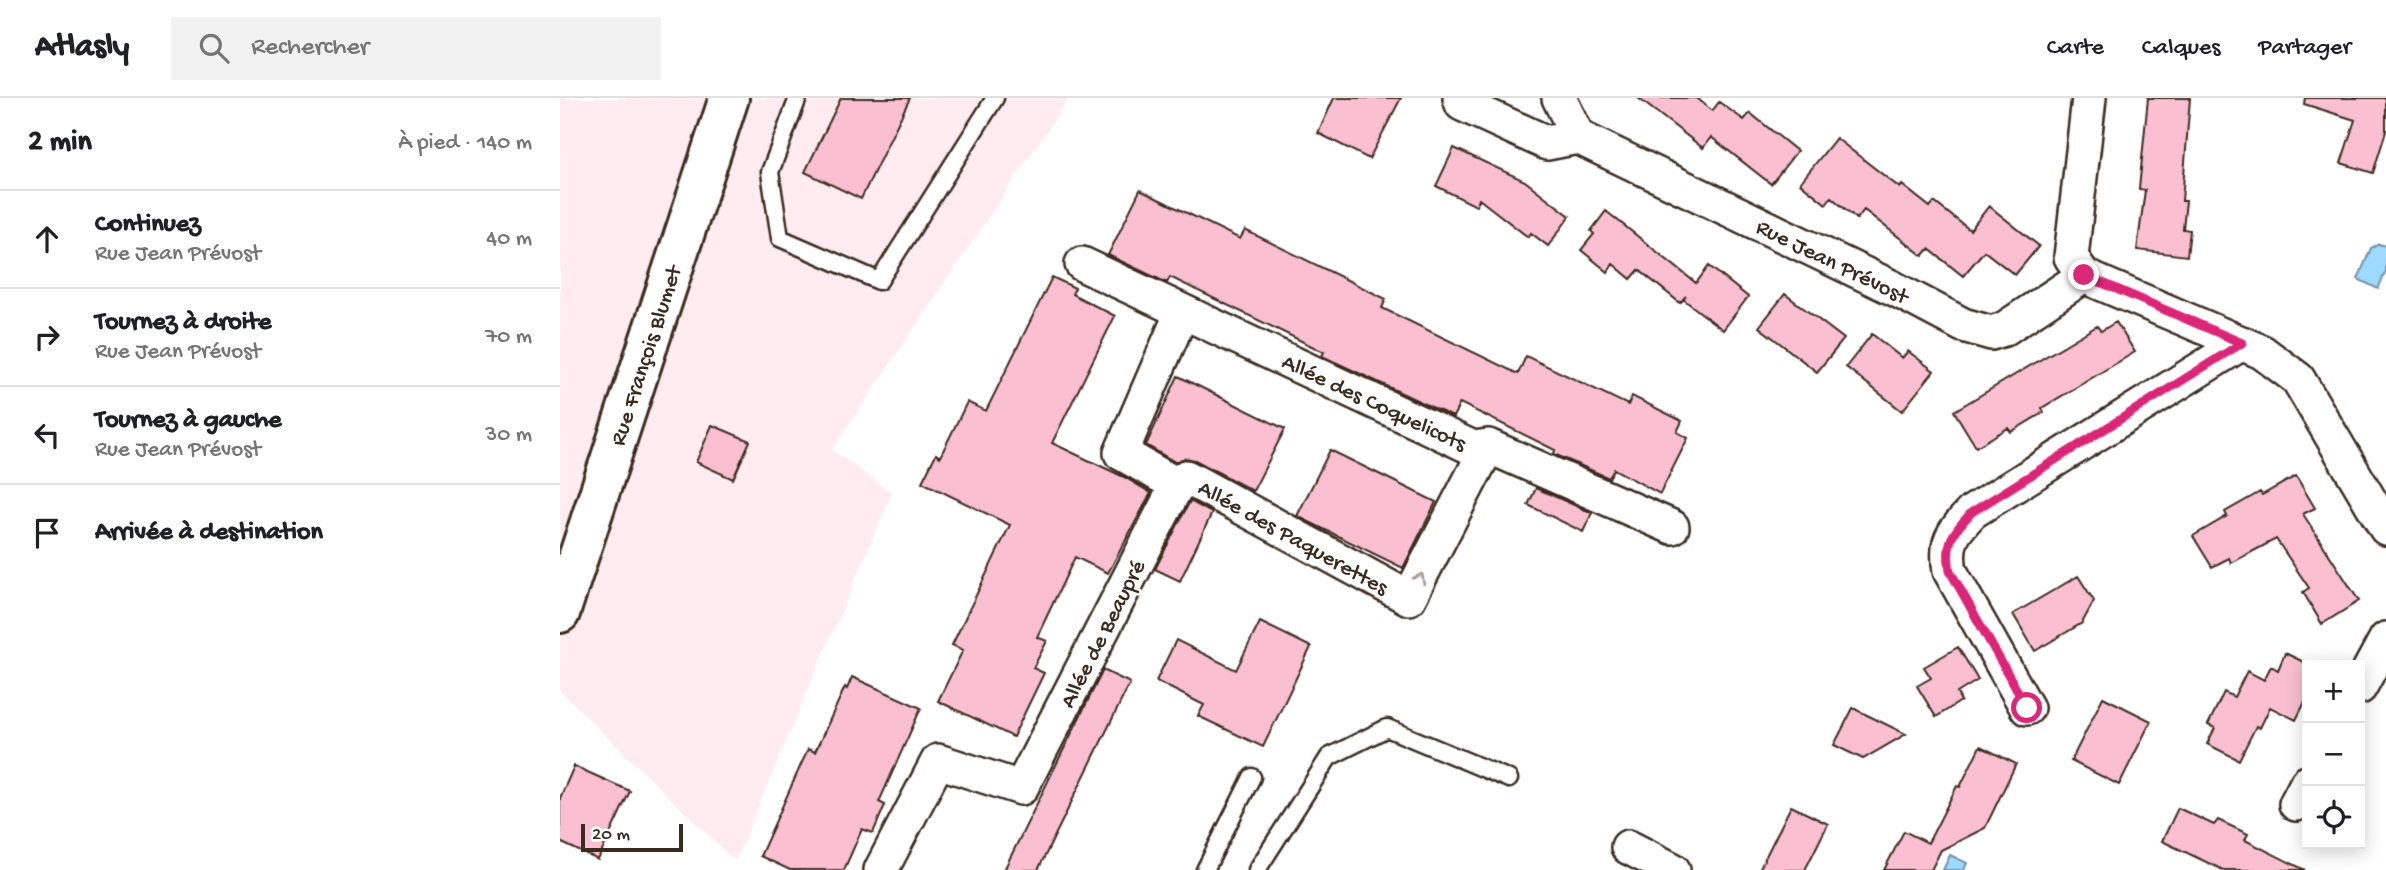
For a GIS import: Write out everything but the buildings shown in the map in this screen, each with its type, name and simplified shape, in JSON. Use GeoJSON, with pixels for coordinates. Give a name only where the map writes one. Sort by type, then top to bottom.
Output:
{"type":"FeatureCollection","features":[{"type":"Feature","properties":{"kind":"street","name":"Rue François Blumet"},"geometry":{"type":"LineString","coordinates":[[560,613],[729,98]]}},
{"type":"Feature","properties":{"kind":"street"},"geometry":{"type":"LineString","coordinates":[[1460,98],[1462,104],[1547,143],[1577,137],[1559,98]]}},
{"type":"Feature","properties":{"kind":"street"},"geometry":{"type":"LineString","coordinates":[[2089,98],[2071,257],[2084,275],[2262,352],[2298,380],[2386,528]]}},
{"type":"Feature","properties":{"kind":"street","name":"Rue Jean Prévost"},"geometry":{"type":"LineString","coordinates":[[1577,137],[1893,288],[1963,325],[1991,333],[2004,329],[2084,275]]}},
{"type":"Feature","properties":{"kind":"street","name":"Allée des Coquelicots"},"geometry":{"type":"LineString","coordinates":[[1082,264],[1473,448],[1488,446],[1672,527]]}},
{"type":"Feature","properties":{"kind":"street"},"geometry":{"type":"LineString","coordinates":[[1177,485],[1121,453],[1182,312]]}},
{"type":"Feature","properties":{"kind":"street"},"geometry":{"type":"LineString","coordinates":[[2027,708],[1950,571],[1947,552],[1954,531],[1972,512],[2242,343]]}},
{"type":"Feature","properties":{"kind":"street","name":"Allée des Paquerettes"},"geometry":{"type":"LineString","coordinates":[[1177,485],[1186,477],[1409,598],[1488,446]]}},
{"type":"Feature","properties":{"kind":"street","name":"Allée de Beaupré"},"geometry":{"type":"LineString","coordinates":[[881,870],[938,761],[1021,788],[1177,485]]}},
{"type":"Feature","properties":{"kind":"street"},"geometry":{"type":"LineString","coordinates":[[2365,678],[2386,639]]}},
{"type":"Feature","properties":{"kind":"street"},"geometry":{"type":"LineString","coordinates":[[1628,847],[1673,870]]}},
{"type":"Feature","properties":{"kind":"lane"},"geometry":{"type":"LineString","coordinates":[[798,98],[770,172],[780,238],[879,281],[995,98]]}},
{"type":"Feature","properties":{"kind":"lane"},"geometry":{"type":"LineString","coordinates":[[1257,870],[1329,757],[1387,728],[1509,779]]}},
{"type":"Feature","properties":{"kind":"lane"},"geometry":{"type":"LineString","coordinates":[[1205,870],[1252,777]]}},
{"type":"Feature","properties":{"kind":"shaded area"},"geometry":{"type":"Polygon","coordinates":[[[560,98],[1069,98],[832,450],[892,493],[735,861],[560,691],[560,98]]]}},
{"type":"Feature","properties":{"kind":"water"},"geometry":{"type":"Polygon","coordinates":[[[2379,244],[2386,246],[2386,271],[2378,289],[2358,279],[2371,248],[2379,244]]]}},
{"type":"Feature","properties":{"kind":"water"},"geometry":{"type":"Polygon","coordinates":[[[1950,855],[1967,863],[1964,870],[1943,870],[1950,855]]]}},
{"type":"Feature","properties":{"kind":"route"},"geometry":{"type":"LineString","coordinates":[[2027,708],[1950,571],[1947,552],[1954,531],[1972,512],[2242,343],[2084,275]]}}]}
